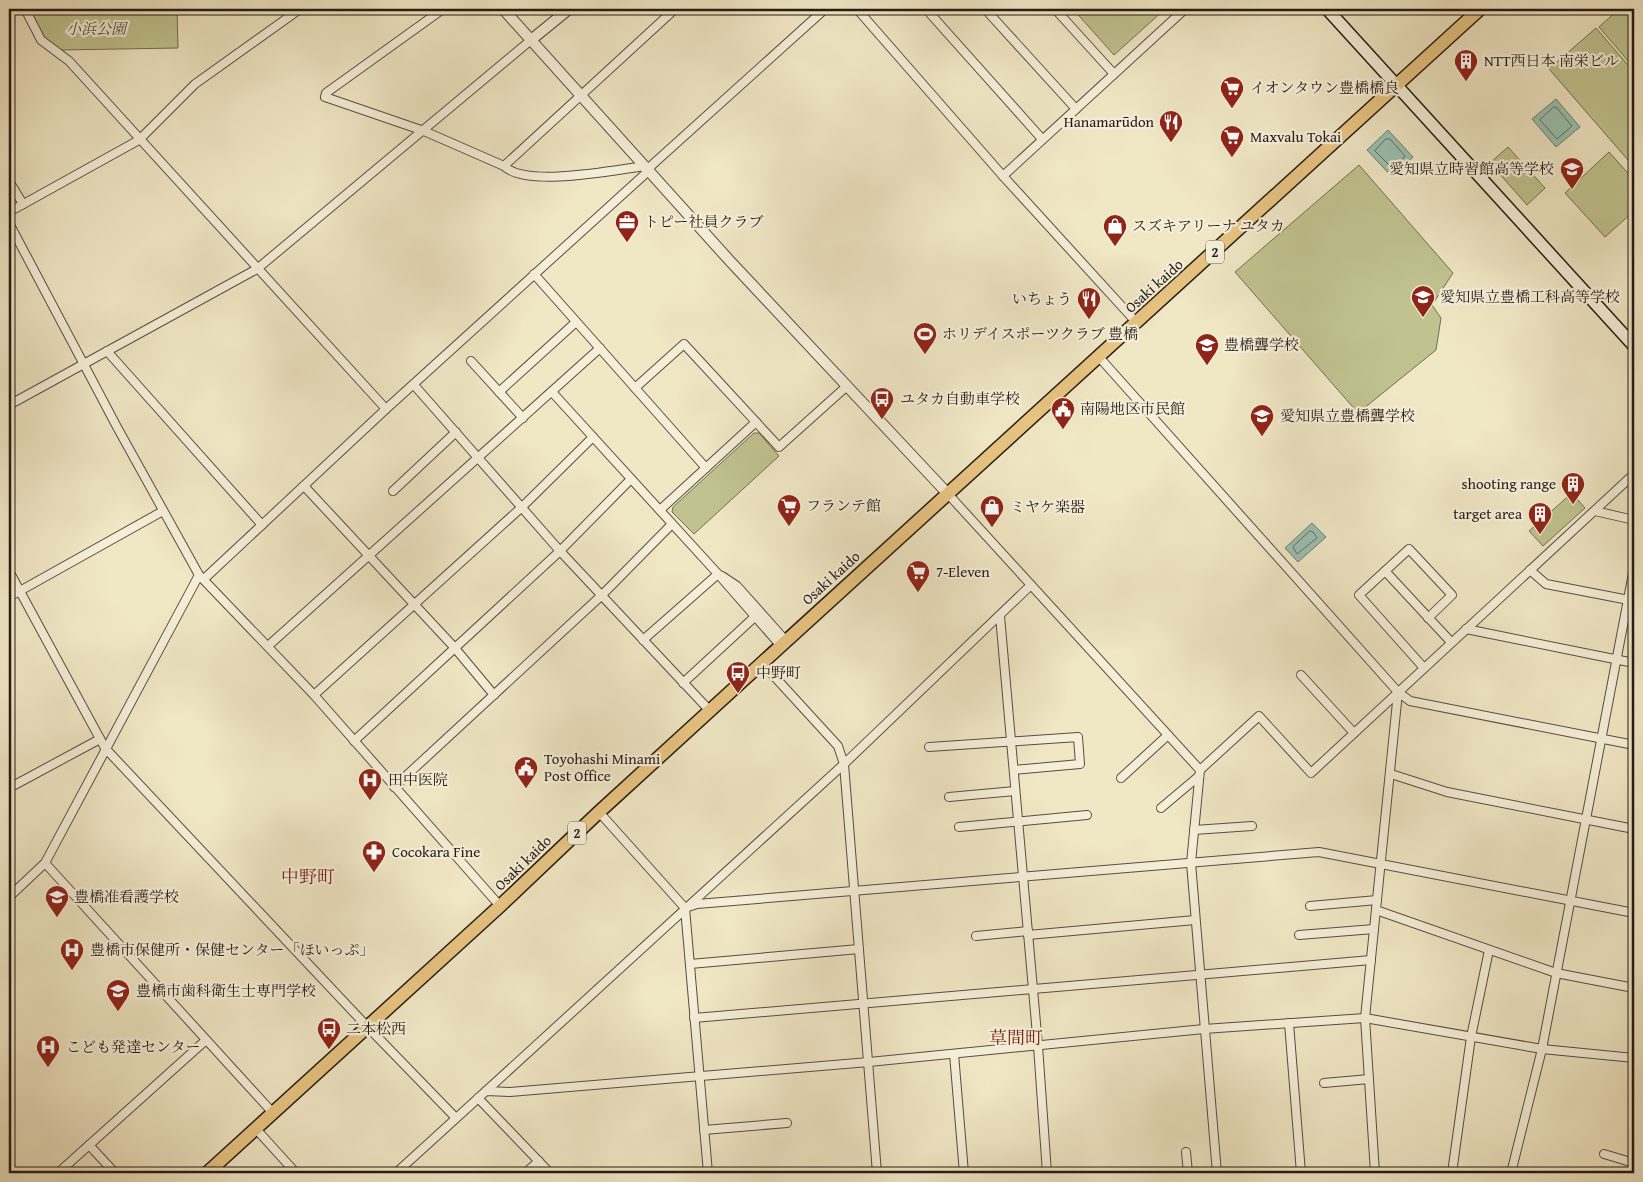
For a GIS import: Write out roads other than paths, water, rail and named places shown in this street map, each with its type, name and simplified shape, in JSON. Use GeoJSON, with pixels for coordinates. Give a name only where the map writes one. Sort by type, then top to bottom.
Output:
{"type":"FeatureCollection","features":[{"type":"Feature","properties":{"kind":"main road"},"geometry":{"type":"LineString","coordinates":[[1327,9],[1634,346]]}},
{"type":"Feature","properties":{"kind":"main road","name":"Osaki kaido"},"geometry":{"type":"LineString","coordinates":[[207,1173],[500,906],[599,812],[711,712],[762,662],[1138,323],[1480,9]]}},
{"type":"Feature","properties":{"kind":"street"},"geometry":{"type":"LineString","coordinates":[[26,9],[41,40],[69,61],[386,409]]}},
{"type":"Feature","properties":{"kind":"street"},"geometry":{"type":"LineString","coordinates":[[9,212],[139,140],[195,84],[300,9]]}},
{"type":"Feature","properties":{"kind":"street"},"geometry":{"type":"LineString","coordinates":[[443,9],[326,93],[325,97],[424,131],[504,166],[509,171],[548,178],[647,168]]}},
{"type":"Feature","properties":{"kind":"street"},"geometry":{"type":"LineString","coordinates":[[503,9],[728,260],[1031,584],[1200,773],[1191,864],[1217,1173]]}},
{"type":"Feature","properties":{"kind":"street"},"geometry":{"type":"LineString","coordinates":[[9,405],[257,269],[569,9]]}},
{"type":"Feature","properties":{"kind":"street"},"geometry":{"type":"LineString","coordinates":[[504,166],[675,9]]}},
{"type":"Feature","properties":{"kind":"street"},"geometry":{"type":"LineString","coordinates":[[9,897],[45,863],[105,748],[202,577],[414,385],[647,168],[825,9]]}},
{"type":"Feature","properties":{"kind":"street"},"geometry":{"type":"LineString","coordinates":[[857,9],[1004,176],[1138,323]]}},
{"type":"Feature","properties":{"kind":"street"},"geometry":{"type":"LineString","coordinates":[[926,9],[1042,139]]}},
{"type":"Feature","properties":{"kind":"street"},"geometry":{"type":"LineString","coordinates":[[985,9],[1076,109]]}},
{"type":"Feature","properties":{"kind":"street"},"geometry":{"type":"LineString","coordinates":[[1055,9],[1114,74]]}},
{"type":"Feature","properties":{"kind":"street"},"geometry":{"type":"LineString","coordinates":[[1004,176],[1185,9]]}},
{"type":"Feature","properties":{"kind":"street"},"geometry":{"type":"LineString","coordinates":[[9,181],[23,204]]}},
{"type":"Feature","properties":{"kind":"street"},"geometry":{"type":"LineString","coordinates":[[9,223],[164,511],[202,577],[314,695],[500,906]]}},
{"type":"Feature","properties":{"kind":"street"},"geometry":{"type":"LineString","coordinates":[[534,274],[706,468]]}},
{"type":"Feature","properties":{"kind":"street"},"geometry":{"type":"LineString","coordinates":[[499,392],[576,322]]}},
{"type":"Feature","properties":{"kind":"street"},"geometry":{"type":"LineString","coordinates":[[635,388],[684,344],[779,447],[847,386]]}},
{"type":"Feature","properties":{"kind":"street"},"geometry":{"type":"LineString","coordinates":[[268,646],[600,348]]}},
{"type":"Feature","properties":{"kind":"street"},"geometry":{"type":"LineString","coordinates":[[107,351],[262,524]]}},
{"type":"Feature","properties":{"kind":"street"},"geometry":{"type":"LineString","coordinates":[[1099,358],[1398,692],[1410,701],[1634,745]]}},
{"type":"Feature","properties":{"kind":"street"},"geometry":{"type":"LineString","coordinates":[[471,361],[523,418]]}},
{"type":"Feature","properties":{"kind":"street"},"geometry":{"type":"LineString","coordinates":[[414,385],[560,551],[711,712]]}},
{"type":"Feature","properties":{"kind":"street"},"geometry":{"type":"LineString","coordinates":[[552,392],[718,574],[737,586],[758,614],[784,643]]}},
{"type":"Feature","properties":{"kind":"street"},"geometry":{"type":"LineString","coordinates":[[660,510],[756,422]]}},
{"type":"Feature","properties":{"kind":"street"},"geometry":{"type":"LineString","coordinates":[[393,491],[456,432]]}},
{"type":"Feature","properties":{"kind":"street"},"geometry":{"type":"LineString","coordinates":[[314,695],[522,506],[593,437]]}},
{"type":"Feature","properties":{"kind":"street"},"geometry":{"type":"LineString","coordinates":[[1161,808],[1259,716],[1310,773],[1634,474]]}},
{"type":"Feature","properties":{"kind":"street"},"geometry":{"type":"LineString","coordinates":[[354,741],[560,551],[631,479]]}},
{"type":"Feature","properties":{"kind":"street"},"geometry":{"type":"LineString","coordinates":[[304,486],[414,603],[494,695]]}},
{"type":"Feature","properties":{"kind":"street"},"geometry":{"type":"LineString","coordinates":[[9,597],[164,511]]}},
{"type":"Feature","properties":{"kind":"street"},"geometry":{"type":"LineString","coordinates":[[1594,511],[1634,520]]}},
{"type":"Feature","properties":{"kind":"street"},"geometry":{"type":"LineString","coordinates":[[394,787],[602,596],[672,524]]}},
{"type":"Feature","properties":{"kind":"street"},"geometry":{"type":"LineString","coordinates":[[1424,668],[1359,595],[1409,549],[1452,595],[1428,618]]}},
{"type":"Feature","properties":{"kind":"street"},"geometry":{"type":"LineString","coordinates":[[1511,1173],[1542,1049],[1617,660],[1631,600],[1634,568]]}},
{"type":"Feature","properties":{"kind":"street"},"geometry":{"type":"LineString","coordinates":[[9,570],[105,748],[455,1117]]}},
{"type":"Feature","properties":{"kind":"street"},"geometry":{"type":"LineString","coordinates":[[1530,570],[1546,584],[1631,600]]}},
{"type":"Feature","properties":{"kind":"street"},"geometry":{"type":"LineString","coordinates":[[1385,571],[1451,642]]}},
{"type":"Feature","properties":{"kind":"street"},"geometry":{"type":"LineString","coordinates":[[643,640],[718,574]]}},
{"type":"Feature","properties":{"kind":"street"},"geometry":{"type":"LineString","coordinates":[[396,1173],[455,1117],[486,1091],[844,764],[1000,616],[1031,584]]}},
{"type":"Feature","properties":{"kind":"street"},"geometry":{"type":"LineString","coordinates":[[683,683],[758,614]]}},
{"type":"Feature","properties":{"kind":"street"},"geometry":{"type":"LineString","coordinates":[[1000,616],[1038,1046],[1047,1173]]}},
{"type":"Feature","properties":{"kind":"street"},"geometry":{"type":"LineString","coordinates":[[1466,629],[1634,663]]}},
{"type":"Feature","properties":{"kind":"street"},"geometry":{"type":"LineString","coordinates":[[762,662],[838,746],[844,764],[877,1173]]}},
{"type":"Feature","properties":{"kind":"street"},"geometry":{"type":"LineString","coordinates":[[1300,675],[1354,733]]}},
{"type":"Feature","properties":{"kind":"street"},"geometry":{"type":"LineString","coordinates":[[1375,1173],[1365,1018],[1398,692]]}},
{"type":"Feature","properties":{"kind":"street"},"geometry":{"type":"LineString","coordinates":[[1121,778],[1168,735]]}},
{"type":"Feature","properties":{"kind":"street"},"geometry":{"type":"LineString","coordinates":[[929,747],[1078,737],[1080,764],[1014,770]]}},
{"type":"Feature","properties":{"kind":"street"},"geometry":{"type":"LineString","coordinates":[[9,788],[100,740]]}},
{"type":"Feature","properties":{"kind":"street"},"geometry":{"type":"LineString","coordinates":[[1391,774],[1447,792],[1634,829]]}},
{"type":"Feature","properties":{"kind":"street"},"geometry":{"type":"LineString","coordinates":[[949,797],[1015,791]]}},
{"type":"Feature","properties":{"kind":"street"},"geometry":{"type":"LineString","coordinates":[[599,812],[685,908],[708,1173]]}},
{"type":"Feature","properties":{"kind":"street"},"geometry":{"type":"LineString","coordinates":[[959,827],[1087,814]]}},
{"type":"Feature","properties":{"kind":"street"},"geometry":{"type":"LineString","coordinates":[[1194,830],[1252,826]]}},
{"type":"Feature","properties":{"kind":"street"},"geometry":{"type":"LineString","coordinates":[[685,908],[697,904],[1320,852],[1634,913]]}},
{"type":"Feature","properties":{"kind":"street"},"geometry":{"type":"LineString","coordinates":[[45,863],[273,1113]]}},
{"type":"Feature","properties":{"kind":"street"},"geometry":{"type":"LineString","coordinates":[[1310,906],[1377,900]]}},
{"type":"Feature","properties":{"kind":"street"},"geometry":{"type":"LineString","coordinates":[[1376,910],[1556,973],[1634,988]]}},
{"type":"Feature","properties":{"kind":"street"},"geometry":{"type":"LineString","coordinates":[[976,936],[1195,920]]}},
{"type":"Feature","properties":{"kind":"street"},"geometry":{"type":"LineString","coordinates":[[1299,935],[1374,929]]}},
{"type":"Feature","properties":{"kind":"street"},"geometry":{"type":"LineString","coordinates":[[690,964],[859,949]]}},
{"type":"Feature","properties":{"kind":"street"},"geometry":{"type":"LineString","coordinates":[[1452,1173],[1471,1037],[1489,950]]}},
{"type":"Feature","properties":{"kind":"street"},"geometry":{"type":"LineString","coordinates":[[694,1018],[1371,960]]}},
{"type":"Feature","properties":{"kind":"street"},"geometry":{"type":"LineString","coordinates":[[486,1091],[510,1092],[699,1074],[869,1062],[1204,1029],[1365,1018],[1542,1049],[1634,1058]]}},
{"type":"Feature","properties":{"kind":"street"},"geometry":{"type":"LineString","coordinates":[[1289,1023],[1301,1173]]}},
{"type":"Feature","properties":{"kind":"street"},"geometry":{"type":"LineString","coordinates":[[58,1173],[206,1040]]}},
{"type":"Feature","properties":{"kind":"street"},"geometry":{"type":"LineString","coordinates":[[954,1054],[964,1173]]}},
{"type":"Feature","properties":{"kind":"street"},"geometry":{"type":"LineString","coordinates":[[1324,1084],[1369,1079]]}},
{"type":"Feature","properties":{"kind":"street"},"geometry":{"type":"LineString","coordinates":[[478,1098],[550,1173]]}},
{"type":"Feature","properties":{"kind":"street"},"geometry":{"type":"LineString","coordinates":[[704,1130],[787,1123]]}},
{"type":"Feature","properties":{"kind":"street"},"geometry":{"type":"LineString","coordinates":[[256,1129],[296,1173]]}},
{"type":"Feature","properties":{"kind":"street"},"geometry":{"type":"LineString","coordinates":[[89,1145],[115,1173]]}},
{"type":"Feature","properties":{"kind":"street"},"geometry":{"type":"LineString","coordinates":[[1186,1152],[1188,1173]]}},
{"type":"Feature","properties":{"kind":"street"},"geometry":{"type":"LineString","coordinates":[[1604,1154],[1634,1164]]}},
{"type":"Feature","properties":{"kind":"street"},"geometry":{"type":"LineString","coordinates":[[525,1173],[538,1160]]}},
{"type":"Feature","properties":{"kind":"street"},"geometry":{"type":"LineString","coordinates":[[811,1173],[842,1173]]}},
{"type":"Feature","properties":{"kind":"water"},"geometry":{"type":"Polygon","coordinates":[[[1556,99],[1580,127],[1556,147],[1532,119],[1556,99]]]}},
{"type":"Feature","properties":{"kind":"water"},"geometry":{"type":"Polygon","coordinates":[[[1388,130],[1413,157],[1392,177],[1367,150],[1388,130]]]}},
{"type":"Feature","properties":{"kind":"water"},"geometry":{"type":"Polygon","coordinates":[[[1312,523],[1326,537],[1298,562],[1285,548],[1312,523]]]}},
{"type":"Feature","properties":{"kind":"place","name":"NTT西日本 南栄ビル"},"geometry":{"type":"Point","coordinates":[1466,82]}},
{"type":"Feature","properties":{"kind":"place","name":"イオンタウン豊橋橋良"},"geometry":{"type":"Point","coordinates":[1232,109]}},
{"type":"Feature","properties":{"kind":"place","name":"Hanamarūdon"},"geometry":{"type":"Point","coordinates":[1171,143]}},
{"type":"Feature","properties":{"kind":"place","name":"Maxvalu Tokai"},"geometry":{"type":"Point","coordinates":[1232,158]}},
{"type":"Feature","properties":{"kind":"place","name":"愛知県立時習館高等学校"},"geometry":{"type":"Point","coordinates":[1572,190]}},
{"type":"Feature","properties":{"kind":"place","name":"トピー社員クラブ"},"geometry":{"type":"Point","coordinates":[627,243]}},
{"type":"Feature","properties":{"kind":"place","name":"スズキアリーナ ユタカ"},"geometry":{"type":"Point","coordinates":[1115,247]}},
{"type":"Feature","properties":{"kind":"place","name":"愛知県立豊橋工科高等学校"},"geometry":{"type":"Point","coordinates":[1423,318]}},
{"type":"Feature","properties":{"kind":"place","name":"いちょう"},"geometry":{"type":"Point","coordinates":[1089,320]}},
{"type":"Feature","properties":{"kind":"place","name":"ホリデイスポーツクラブ 豊橋"},"geometry":{"type":"Point","coordinates":[925,355]}},
{"type":"Feature","properties":{"kind":"place","name":"豊橋聾学校"},"geometry":{"type":"Point","coordinates":[1207,366]}},
{"type":"Feature","properties":{"kind":"place","name":"ユタカ自動車学校"},"geometry":{"type":"Point","coordinates":[882,420]}},
{"type":"Feature","properties":{"kind":"place","name":"南陽地区市民館"},"geometry":{"type":"Point","coordinates":[1063,430]}},
{"type":"Feature","properties":{"kind":"place","name":"愛知県立豊橋聾学校"},"geometry":{"type":"Point","coordinates":[1262,437]}},
{"type":"Feature","properties":{"kind":"place","name":"shooting range"},"geometry":{"type":"Point","coordinates":[1573,505]}},
{"type":"Feature","properties":{"kind":"place","name":"フランテ館"},"geometry":{"type":"Point","coordinates":[789,527]}},
{"type":"Feature","properties":{"kind":"place","name":"ミヤケ楽器"},"geometry":{"type":"Point","coordinates":[992,528]}},
{"type":"Feature","properties":{"kind":"place","name":"target area"},"geometry":{"type":"Point","coordinates":[1540,535]}},
{"type":"Feature","properties":{"kind":"place","name":"7-Eleven"},"geometry":{"type":"Point","coordinates":[918,593]}},
{"type":"Feature","properties":{"kind":"place","name":"中野町"},"geometry":{"type":"Point","coordinates":[738,694]}},
{"type":"Feature","properties":{"kind":"place","name":"Toyohashi Minami Post Office"},"geometry":{"type":"Point","coordinates":[526,789]}},
{"type":"Feature","properties":{"kind":"place","name":"田中医院"},"geometry":{"type":"Point","coordinates":[370,801]}},
{"type":"Feature","properties":{"kind":"place","name":"Cocokara Fine"},"geometry":{"type":"Point","coordinates":[374,873]}},
{"type":"Feature","properties":{"kind":"place","name":"豊橋准看護学校"},"geometry":{"type":"Point","coordinates":[57,918]}},
{"type":"Feature","properties":{"kind":"place","name":"豊橋市保健所・保健センター「ほいっぷ」"},"geometry":{"type":"Point","coordinates":[72,971]}},
{"type":"Feature","properties":{"kind":"place","name":"豊橋市歯科衛生士専門学校"},"geometry":{"type":"Point","coordinates":[118,1012]}},
{"type":"Feature","properties":{"kind":"place","name":"二本松西"},"geometry":{"type":"Point","coordinates":[329,1050]}},
{"type":"Feature","properties":{"kind":"place","name":"こども発達センター"},"geometry":{"type":"Point","coordinates":[48,1068]}},
{"type":"Feature","properties":{"kind":"district","name":"中野町"},"geometry":{"type":"Point","coordinates":[308,877]}},
{"type":"Feature","properties":{"kind":"district","name":"草間町"},"geometry":{"type":"Point","coordinates":[1016,1038]}},
{"type":"Feature","properties":{"kind":"park label","name":"小浜公園"},"geometry":{"type":"Point","coordinates":[96,29]}}]}
